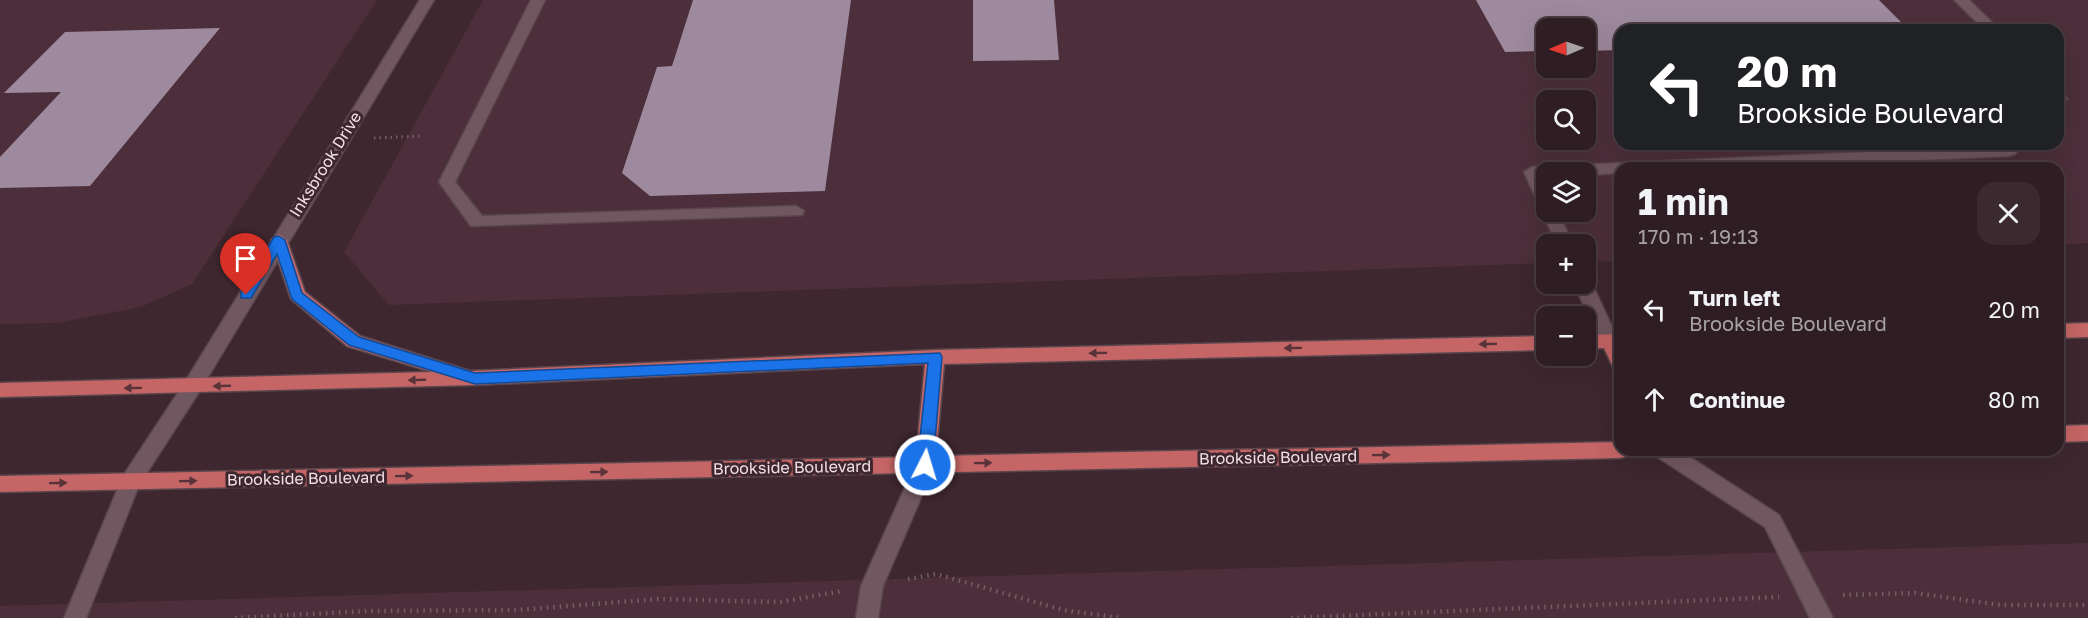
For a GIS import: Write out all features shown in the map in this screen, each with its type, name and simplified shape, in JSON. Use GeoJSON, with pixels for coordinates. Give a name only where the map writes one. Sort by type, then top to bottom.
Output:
{"type":"FeatureCollection","features":[{"type":"Feature","properties":{"kind":"main road"},"geometry":{"type":"LineString","coordinates":[[279,240],[297,295],[354,341],[475,378]]}},
{"type":"Feature","properties":{"kind":"main road"},"geometry":{"type":"LineString","coordinates":[[2064,331],[2088,330]]}},
{"type":"Feature","properties":{"kind":"main road"},"geometry":{"type":"LineString","coordinates":[[1596,342],[1614,342]]}},
{"type":"Feature","properties":{"kind":"main road"},"geometry":{"type":"LineString","coordinates":[[0,390],[192,387],[475,378],[935,357],[1536,343]]}},
{"type":"Feature","properties":{"kind":"main road"},"geometry":{"type":"LineString","coordinates":[[925,465],[935,357]]}},
{"type":"Feature","properties":{"kind":"main road"},"geometry":{"type":"LineString","coordinates":[[2064,434],[2088,435]]}},
{"type":"Feature","properties":{"kind":"main road","name":"Brookside Boulevard"},"geometry":{"type":"LineString","coordinates":[[0,484],[1614,450]]}},
{"type":"Feature","properties":{"kind":"street","name":"Inksbrook Drive"},"geometry":{"type":"LineString","coordinates":[[75,618],[130,482],[192,387],[279,240],[427,0]]}},
{"type":"Feature","properties":{"kind":"street"},"geometry":{"type":"LineString","coordinates":[[538,0],[447,182],[477,222],[796,211]]}},
{"type":"Feature","properties":{"kind":"street"},"geometry":{"type":"LineString","coordinates":[[1961,0],[1987,24]]}},
{"type":"Feature","properties":{"kind":"street"},"geometry":{"type":"LineString","coordinates":[[1763,162],[2010,150]]}},
{"type":"Feature","properties":{"kind":"street"},"geometry":{"type":"LineString","coordinates":[[1596,169],[1614,168]]}},
{"type":"Feature","properties":{"kind":"street"},"geometry":{"type":"LineString","coordinates":[[1589,294],[1614,340]]}},
{"type":"Feature","properties":{"kind":"street"},"geometry":{"type":"LineString","coordinates":[[1672,456],[1772,521],[1822,618]]}},
{"type":"Feature","properties":{"kind":"street"},"geometry":{"type":"LineString","coordinates":[[867,618],[872,586],[925,465]]}},
{"type":"Feature","properties":{"kind":"path"},"geometry":{"type":"LineString","coordinates":[[372,138],[423,136]]}},
{"type":"Feature","properties":{"kind":"path"},"geometry":{"type":"LineString","coordinates":[[235,618],[368,611],[516,610],[659,599],[780,603],[936,574],[1063,610],[1121,618]]}},
{"type":"Feature","properties":{"kind":"path"},"geometry":{"type":"LineString","coordinates":[[1291,618],[1360,613],[1586,607],[1915,593],[2000,605],[2088,605]]}},
{"type":"Feature","properties":{"kind":"shaded area"},"geometry":{"type":"Polygon","coordinates":[[[0,0],[377,0],[192,284],[141,307],[57,323],[0,324],[0,0]]]}},
{"type":"Feature","properties":{"kind":"shaded area"},"geometry":{"type":"Polygon","coordinates":[[[483,0],[2088,0],[2088,243],[2064,245],[2064,162],[1614,162],[1614,261],[1596,262],[1596,234],[1536,234],[1536,263],[389,305],[344,252],[483,0]]]}},
{"type":"Feature","properties":{"kind":"shaded area"},"geometry":{"type":"Polygon","coordinates":[[[2088,543],[2088,618],[0,618],[0,606],[2088,543]]]}},
{"type":"Feature","properties":{"kind":"building"},"geometry":{"type":"Polygon","coordinates":[[[693,0],[851,0],[825,191],[650,196],[622,173],[657,67],[672,66],[693,0]]]}},
{"type":"Feature","properties":{"kind":"building"},"geometry":{"type":"Polygon","coordinates":[[[973,0],[1054,0],[1059,60],[973,61],[973,0]]]}},
{"type":"Feature","properties":{"kind":"building"},"geometry":{"type":"Polygon","coordinates":[[[1476,0],[1879,0],[1903,24],[1614,24],[1614,50],[1596,51],[1596,18],[1536,18],[1536,51],[1505,52],[1476,0]]]}},
{"type":"Feature","properties":{"kind":"building"},"geometry":{"type":"Polygon","coordinates":[[[220,28],[90,186],[0,188],[0,157],[61,92],[4,93],[65,32],[220,28]]]}},
{"type":"Feature","properties":{"kind":"route"},"geometry":{"type":"LineString","coordinates":[[246,295],[279,240],[297,295],[354,341],[475,378],[935,357],[925,465]]}}]}
